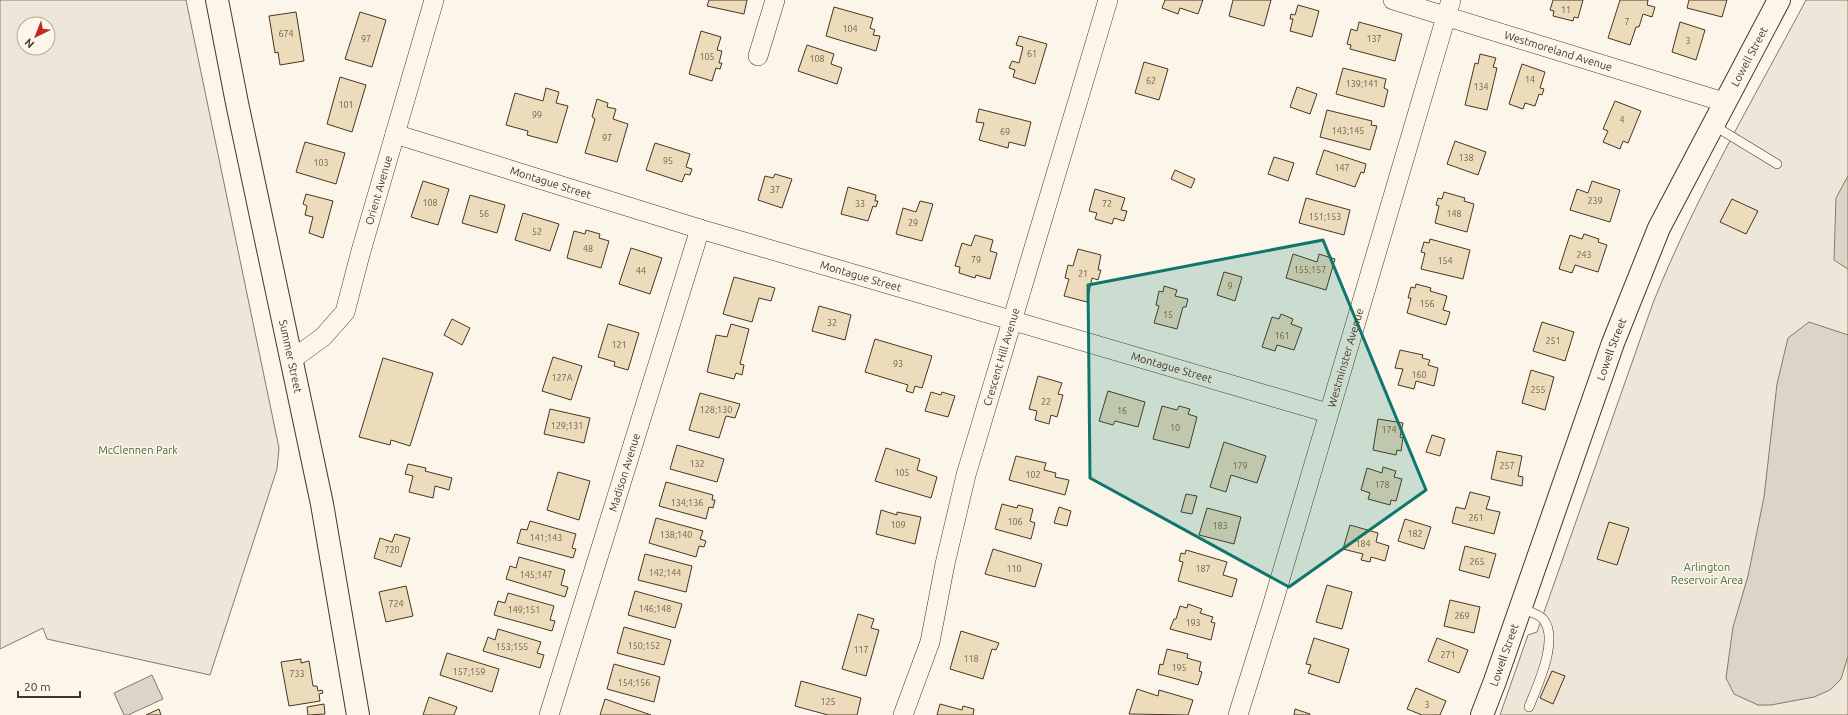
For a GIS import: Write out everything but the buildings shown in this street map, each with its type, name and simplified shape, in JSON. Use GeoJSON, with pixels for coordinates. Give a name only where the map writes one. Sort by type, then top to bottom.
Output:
{"type":"FeatureCollection","features":[{"type":"Feature","properties":{"kind":"main road","name":"Summer Street"},"geometry":{"type":"LineString","coordinates":[[216,0],[322,504],[358,715]]}},
{"type":"Feature","properties":{"kind":"main road","name":"Lowell Street"},"geometry":{"type":"LineString","coordinates":[[1482,715],[1521,608],[1613,343],[1656,235],[1724,102],[1779,0]]}},
{"type":"Feature","properties":{"kind":"street","name":"Orient Avenue"},"geometry":{"type":"LineString","coordinates":[[291,360],[323,337],[345,312],[434,0]]}},
{"type":"Feature","properties":{"kind":"street"},"geometry":{"type":"LineString","coordinates":[[758,56],[775,0]]}},
{"type":"Feature","properties":{"kind":"street","name":"Crescent Hill Avenue"},"geometry":{"type":"LineString","coordinates":[[903,715],[930,642],[945,564],[966,475],[1108,0]]}},
{"type":"Feature","properties":{"kind":"street","name":"Westmoreland Avenue"},"geometry":{"type":"LineString","coordinates":[[1393,0],[1449,8],[1724,102]]}},
{"type":"Feature","properties":{"kind":"street","name":"Westminster Avenue"},"geometry":{"type":"LineString","coordinates":[[1238,715],[1273,603],[1449,8]]}},
{"type":"Feature","properties":{"kind":"street","name":"Montague Street"},"geometry":{"type":"LineString","coordinates":[[395,134],[700,229],[1328,413]]}},
{"type":"Feature","properties":{"kind":"street","name":"Madison Avenue"},"geometry":{"type":"LineString","coordinates":[[549,715],[700,229]]}},
{"type":"Feature","properties":{"kind":"lane"},"geometry":{"type":"LineString","coordinates":[[1713,125],[1777,164]]}},
{"type":"Feature","properties":{"kind":"lane"},"geometry":{"type":"LineString","coordinates":[[1521,608],[1542,618],[1548,628],[1550,644],[1529,707]]}},
{"type":"Feature","properties":{"kind":"highlighted area"},"geometry":{"type":"Polygon","coordinates":[[[1323,240],[1426,490],[1289,587],[1090,478],[1088,285],[1323,240]]]}},
{"type":"Feature","properties":{"kind":"green space","name":"McClennen Park"},"geometry":{"type":"Polygon","coordinates":[[[0,0],[186,0],[279,448],[277,469],[210,675],[47,639],[43,628],[0,649],[0,0]]]}},
{"type":"Feature","properties":{"kind":"green space","name":"Arlington Reservoir Area"},"geometry":{"type":"Polygon","coordinates":[[[1806,0],[1848,0],[1848,715],[1500,715],[1528,635],[1537,632],[1653,303],[1669,264],[1725,150],[1806,0]]]}},
{"type":"Feature","properties":{"kind":"shaded area"},"geometry":{"type":"Polygon","coordinates":[[[1848,176],[1848,269],[1834,260],[1836,198],[1848,176]]]}},
{"type":"Feature","properties":{"kind":"shaded area"},"geometry":{"type":"Polygon","coordinates":[[[1809,322],[1848,335],[1848,656],[1841,679],[1830,690],[1814,697],[1771,705],[1758,705],[1734,694],[1726,678],[1733,627],[1748,576],[1764,497],[1777,384],[1788,338],[1809,322]]]}},
{"type":"Feature","properties":{"kind":"shaded area"},"geometry":{"type":"Polygon","coordinates":[[[152,675],[163,699],[128,715],[124,715],[114,693],[152,675]]]}}]}
